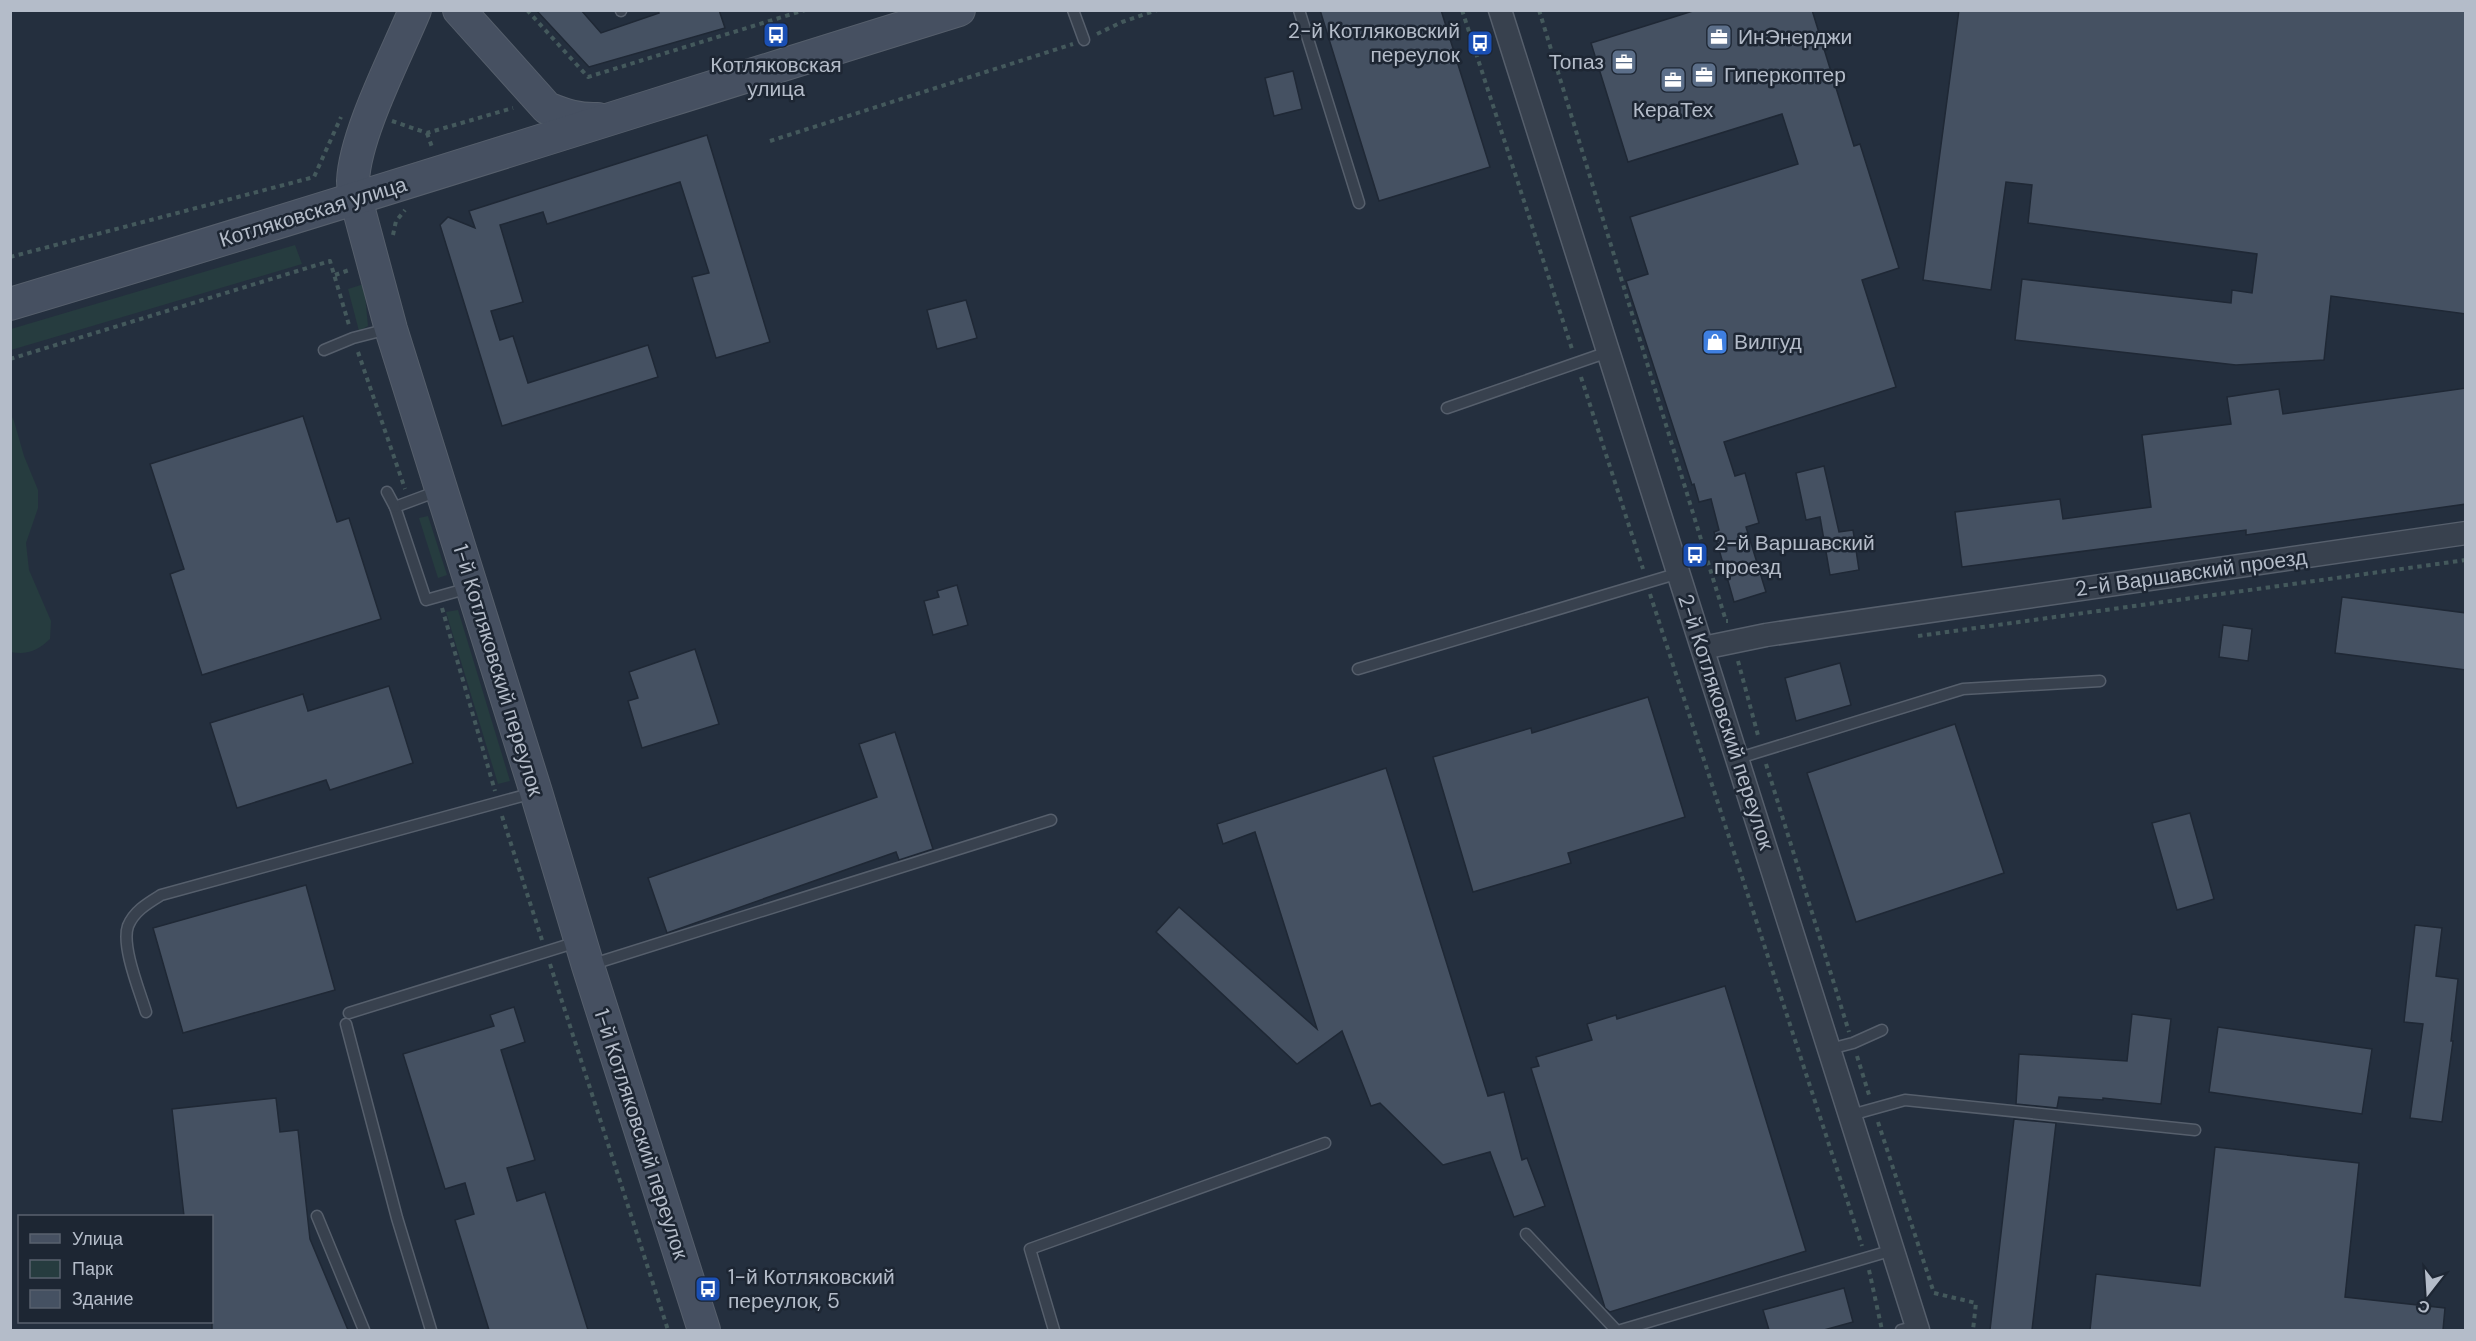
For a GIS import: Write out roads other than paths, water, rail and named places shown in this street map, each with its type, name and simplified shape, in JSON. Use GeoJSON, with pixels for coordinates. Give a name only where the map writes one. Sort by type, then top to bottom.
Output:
{"type":"FeatureCollection","features":[{"type":"Feature","properties":{"kind":"street","name":"1-й Котляковский переулок"},"geometry":{"type":"LineString","coordinates":[[416,10],[372,114],[357,157],[353,183],[356,200],[391,329],[584,953],[704,1330]]}},
{"type":"Feature","properties":{"kind":"street"},"geometry":{"type":"LineString","coordinates":[[459,10],[547,108],[586,120],[608,119]]}},
{"type":"Feature","properties":{"kind":"street","name":"Котляковская улица"},"geometry":{"type":"LineString","coordinates":[[10,304],[356,200],[959,10]]}},
{"type":"Feature","properties":{"kind":"street","name":"2-й Котляковский переулок"},"geometry":{"type":"LineString","coordinates":[[1500,10],[1851,1115],[1893,1250],[1912,1329]]}},
{"type":"Feature","properties":{"kind":"street","name":"2-й Варшавский проезд"},"geometry":{"type":"LineString","coordinates":[[1703,648],[1778,633],[2466,533]]}},
{"type":"Feature","properties":{"kind":"lane"},"geometry":{"type":"LineString","coordinates":[[1073,10],[1084,40]]}},
{"type":"Feature","properties":{"kind":"lane"},"geometry":{"type":"LineString","coordinates":[[1299,10],[1359,202]]}},
{"type":"Feature","properties":{"kind":"lane"},"geometry":{"type":"LineString","coordinates":[[324,350],[353,338],[391,329]]}},
{"type":"Feature","properties":{"kind":"lane"},"geometry":{"type":"LineString","coordinates":[[1447,408],[1608,352]]}},
{"type":"Feature","properties":{"kind":"lane"},"geometry":{"type":"LineString","coordinates":[[395,507],[441,490]]}},
{"type":"Feature","properties":{"kind":"lane"},"geometry":{"type":"LineString","coordinates":[[387,492],[395,507],[426,600],[472,587]]}},
{"type":"Feature","properties":{"kind":"lane"},"geometry":{"type":"LineString","coordinates":[[1358,669],[1679,573]]}},
{"type":"Feature","properties":{"kind":"lane"},"geometry":{"type":"LineString","coordinates":[[1738,758],[1962,689],[2100,681]]}},
{"type":"Feature","properties":{"kind":"lane"},"geometry":{"type":"LineString","coordinates":[[146,1012],[127,943],[128,927],[140,908],[161,895],[536,792]]}},
{"type":"Feature","properties":{"kind":"lane"},"geometry":{"type":"LineString","coordinates":[[349,1013],[545,951],[584,953],[1051,820]]}},
{"type":"Feature","properties":{"kind":"lane"},"geometry":{"type":"LineString","coordinates":[[346,1024],[397,1218],[431,1330]]}},
{"type":"Feature","properties":{"kind":"lane"},"geometry":{"type":"LineString","coordinates":[[1830,1049],[1853,1043],[1882,1030]]}},
{"type":"Feature","properties":{"kind":"lane"},"geometry":{"type":"LineString","coordinates":[[1851,1115],[1905,1100],[2195,1130]]}},
{"type":"Feature","properties":{"kind":"lane"},"geometry":{"type":"LineString","coordinates":[[1054,1330],[1030,1249],[1325,1143]]}},
{"type":"Feature","properties":{"kind":"lane"},"geometry":{"type":"LineString","coordinates":[[317,1216],[364,1330]]}},
{"type":"Feature","properties":{"kind":"lane"},"geometry":{"type":"LineString","coordinates":[[1526,1234],[1616,1330]]}},
{"type":"Feature","properties":{"kind":"lane"},"geometry":{"type":"LineString","coordinates":[[1621,1330],[1893,1250]]}},
{"type":"Feature","properties":{"kind":"place","name":"Котляковская улица"},"geometry":{"type":"Point","coordinates":[776,35]}},
{"type":"Feature","properties":{"kind":"place","name":"ИнЭнерджи"},"geometry":{"type":"Point","coordinates":[1719,37]}},
{"type":"Feature","properties":{"kind":"place","name":"2-й Котляковский переулок"},"geometry":{"type":"Point","coordinates":[1480,43]}},
{"type":"Feature","properties":{"kind":"place","name":"Топаз"},"geometry":{"type":"Point","coordinates":[1624,62]}},
{"type":"Feature","properties":{"kind":"place","name":"Гиперкоптер"},"geometry":{"type":"Point","coordinates":[1704,75]}},
{"type":"Feature","properties":{"kind":"place","name":"КераТех"},"geometry":{"type":"Point","coordinates":[1673,80]}},
{"type":"Feature","properties":{"kind":"place","name":"Вилгуд"},"geometry":{"type":"Point","coordinates":[1715,342]}},
{"type":"Feature","properties":{"kind":"place","name":"2-й Варшавский проезд"},"geometry":{"type":"Point","coordinates":[1695,555]}},
{"type":"Feature","properties":{"kind":"place","name":"1-й Котляковский переулок, 5"},"geometry":{"type":"Point","coordinates":[708,1289]}}]}
